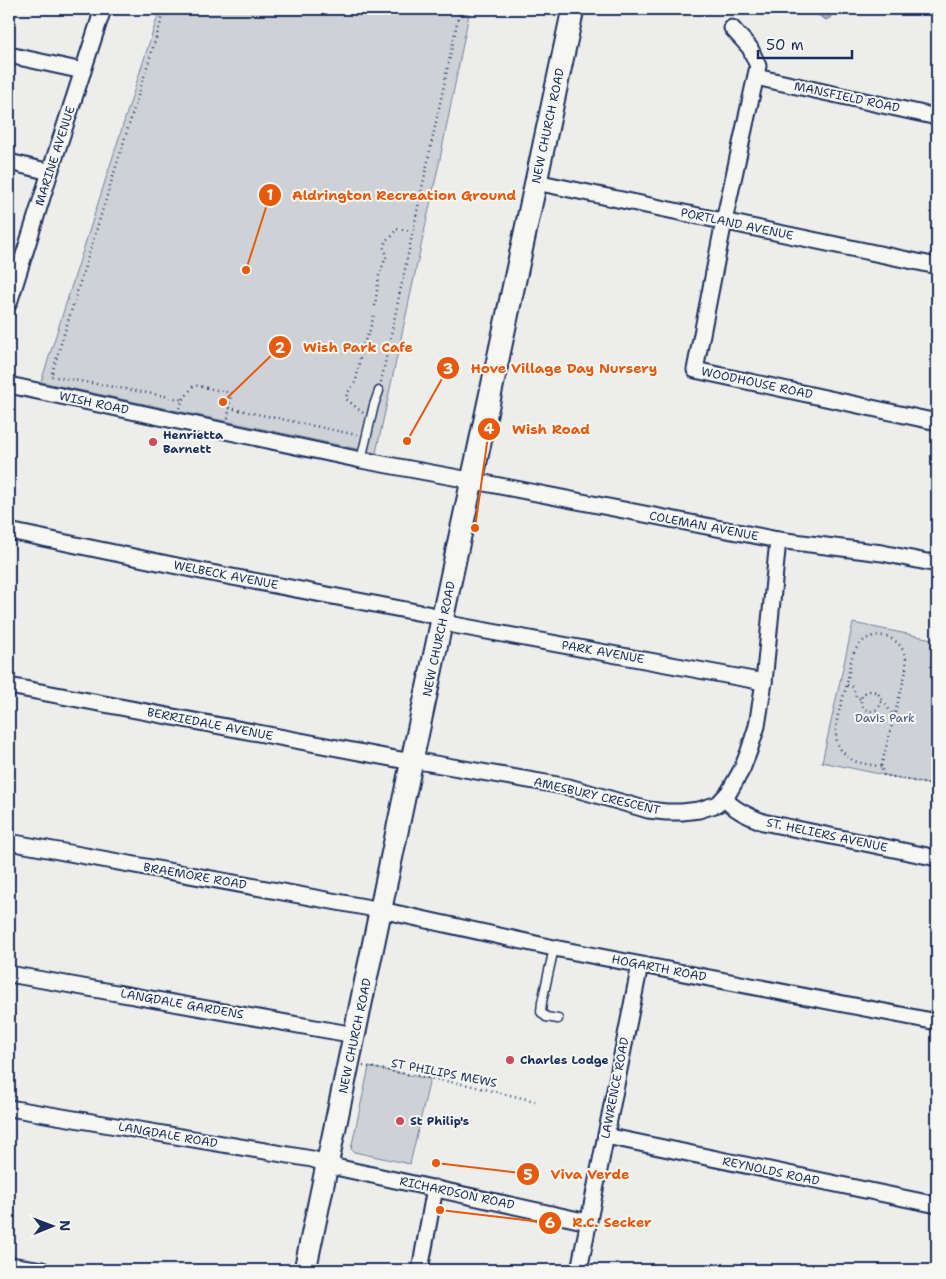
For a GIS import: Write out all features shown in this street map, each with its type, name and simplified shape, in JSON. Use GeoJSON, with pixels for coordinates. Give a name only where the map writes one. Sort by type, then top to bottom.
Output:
{"type":"FeatureCollection","features":[{"type":"Feature","properties":{"kind":"main road","name":"NEW CHURCH ROAD"},"geometry":{"type":"LineString","coordinates":[[305,1270],[573,9]]}},
{"type":"Feature","properties":{"kind":"street","name":"MARINE AVENUE"},"geometry":{"type":"LineString","coordinates":[[9,303],[13,273],[50,172],[103,9]]}},
{"type":"Feature","properties":{"kind":"street"},"geometry":{"type":"LineString","coordinates":[[724,221],[758,66],[750,48],[732,28]]}},
{"type":"Feature","properties":{"kind":"street"},"geometry":{"type":"LineString","coordinates":[[9,55],[83,71]]}},
{"type":"Feature","properties":{"kind":"street","name":"MANSFIELD ROAD"},"geometry":{"type":"LineString","coordinates":[[756,77],[937,117]]}},
{"type":"Feature","properties":{"kind":"street"},"geometry":{"type":"LineString","coordinates":[[9,162],[50,172]]}},
{"type":"Feature","properties":{"kind":"street","name":"PORTLAND AVENUE"},"geometry":{"type":"LineString","coordinates":[[536,182],[937,266]]}},
{"type":"Feature","properties":{"kind":"street","name":"WOODHOUSE ROAD"},"geometry":{"type":"LineString","coordinates":[[724,221],[695,370],[937,422]]}},
{"type":"Feature","properties":{"kind":"street","name":"WISH ROAD"},"geometry":{"type":"LineString","coordinates":[[9,385],[361,460],[473,481]]}},
{"type":"Feature","properties":{"kind":"street","name":"COLEMAN AVENUE"},"geometry":{"type":"LineString","coordinates":[[473,481],[778,540],[882,553],[937,564]]}},
{"type":"Feature","properties":{"kind":"street","name":"WELBECK AVENUE"},"geometry":{"type":"LineString","coordinates":[[9,530],[206,572],[432,615],[443,620]]}},
{"type":"Feature","properties":{"kind":"street"},"geometry":{"type":"LineString","coordinates":[[724,798],[738,776],[757,726],[764,682],[778,540]]}},
{"type":"Feature","properties":{"kind":"street","name":"PARK AVENUE"},"geometry":{"type":"LineString","coordinates":[[443,620],[454,625],[764,682]]}},
{"type":"Feature","properties":{"kind":"street","name":"BERRIEDALE AVENUE"},"geometry":{"type":"LineString","coordinates":[[9,686],[391,758],[412,760]]}},
{"type":"Feature","properties":{"kind":"street","name":"AMESBURY CRESCENT"},"geometry":{"type":"LineString","coordinates":[[412,760],[569,788],[648,810],[682,812],[700,810],[718,804],[724,798]]}},
{"type":"Feature","properties":{"kind":"street","name":"ST. HELIERS AVENUE"},"geometry":{"type":"LineString","coordinates":[[724,798],[730,805],[744,814],[763,822],[933,857]]}},
{"type":"Feature","properties":{"kind":"street","name":"BRAEMORE ROAD"},"geometry":{"type":"LineString","coordinates":[[9,842],[381,910]]}},
{"type":"Feature","properties":{"kind":"street","name":"HOGARTH ROAD"},"geometry":{"type":"LineString","coordinates":[[381,910],[554,948],[937,1022]]}},
{"type":"Feature","properties":{"kind":"street","name":"LAWRENCE ROAD"},"geometry":{"type":"LineString","coordinates":[[579,1270],[640,965]]}},
{"type":"Feature","properties":{"kind":"street","name":"LANGDALE GARDENS"},"geometry":{"type":"LineString","coordinates":[[9,974],[355,1035]]}},
{"type":"Feature","properties":{"kind":"street","name":"LANGDALE ROAD"},"geometry":{"type":"LineString","coordinates":[[9,1108],[312,1159],[327,1164]]}},
{"type":"Feature","properties":{"kind":"street","name":"REYNOLDS ROAD"},"geometry":{"type":"LineString","coordinates":[[606,1136],[937,1205]]}},
{"type":"Feature","properties":{"kind":"street","name":"RICHARDSON ROAD"},"geometry":{"type":"LineString","coordinates":[[327,1164],[588,1222]]}},
{"type":"Feature","properties":{"kind":"street"},"geometry":{"type":"LineString","coordinates":[[420,1270],[435,1188]]}},
{"type":"Feature","properties":{"kind":"street"},"geometry":{"type":"LineString","coordinates":[[9,1264],[42,1270]]}},
{"type":"Feature","properties":{"kind":"lane"},"geometry":{"type":"LineString","coordinates":[[361,460],[379,391]]}},
{"type":"Feature","properties":{"kind":"lane"},"geometry":{"type":"LineString","coordinates":[[554,948],[541,1012],[546,1017],[558,1019]]}},
{"type":"Feature","properties":{"kind":"path"},"geometry":{"type":"LineString","coordinates":[[165,9],[51,376],[183,400],[194,385],[232,393],[227,432]]}},
{"type":"Feature","properties":{"kind":"path"},"geometry":{"type":"LineString","coordinates":[[379,391],[460,9]]}},
{"type":"Feature","properties":{"kind":"path"},"geometry":{"type":"LineString","coordinates":[[375,306],[379,275],[387,255],[384,248],[386,240],[392,236],[396,229],[412,230]]}},
{"type":"Feature","properties":{"kind":"path"},"geometry":{"type":"LineString","coordinates":[[372,417],[358,411],[346,399],[346,396],[356,381],[362,347],[370,330],[374,314]]}},
{"type":"Feature","properties":{"kind":"path"},"geometry":{"type":"LineString","coordinates":[[229,408],[367,437]]}},
{"type":"Feature","properties":{"kind":"path"},"geometry":{"type":"LineString","coordinates":[[881,766],[861,764],[853,761],[842,751],[836,736],[836,726],[847,685],[852,656],[863,640],[880,635],[894,640],[903,650],[906,657],[906,671],[881,766],[884,775],[937,786]]}},
{"type":"Feature","properties":{"kind":"path"},"geometry":{"type":"LineString","coordinates":[[847,685],[853,687],[856,697],[861,699]]}},
{"type":"Feature","properties":{"kind":"path"},"geometry":{"type":"LineString","coordinates":[[873,691],[879,695],[881,702],[879,707],[870,711],[862,706],[861,699],[867,692],[873,691]]}},
{"type":"Feature","properties":{"kind":"path"},"geometry":{"type":"LineString","coordinates":[[881,702],[886,705],[894,716]]}},
{"type":"Feature","properties":{"kind":"path"},"geometry":{"type":"LineString","coordinates":[[933,857],[937,814]]}},
{"type":"Feature","properties":{"kind":"path","name":"ST PHILIPS MEWS"},"geometry":{"type":"LineString","coordinates":[[349,1064],[468,1085],[535,1101]]}},
{"type":"Feature","properties":{"kind":"green space"},"geometry":{"type":"Polygon","coordinates":[[[160,9],[470,9],[440,159],[376,453],[41,382],[160,9]]]}},
{"type":"Feature","properties":{"kind":"green space","name":"Davis Park"},"geometry":{"type":"Polygon","coordinates":[[[853,623],[937,640],[937,786],[822,762],[853,623]]]}},
{"type":"Feature","properties":{"kind":"green space"},"geometry":{"type":"Polygon","coordinates":[[[369,1067],[430,1079],[410,1164],[354,1152],[351,1149],[369,1067]]]}},
{"type":"Feature","properties":{"kind":"water"},"geometry":{"type":"Polygon","coordinates":[[[813,9],[823,9],[830,12],[831,16],[826,20],[811,11],[813,9]]]}},
{"type":"Feature","properties":{"kind":"place","name":"Aldrington Recreation Ground"},"geometry":{"type":"Point","coordinates":[246,270]}},
{"type":"Feature","properties":{"kind":"place","name":"Wish Park Cafe"},"geometry":{"type":"Point","coordinates":[223,402]}},
{"type":"Feature","properties":{"kind":"place","name":"Hove Village Day Nursery"},"geometry":{"type":"Point","coordinates":[407,441]}},
{"type":"Feature","properties":{"kind":"place","name":"Henrietta Barnett"},"geometry":{"type":"Point","coordinates":[153,442]}},
{"type":"Feature","properties":{"kind":"place","name":"Wish Road"},"geometry":{"type":"Point","coordinates":[475,528]}},
{"type":"Feature","properties":{"kind":"place","name":"Charles Lodge"},"geometry":{"type":"Point","coordinates":[510,1060]}},
{"type":"Feature","properties":{"kind":"place","name":"St Philip's"},"geometry":{"type":"Point","coordinates":[400,1121]}},
{"type":"Feature","properties":{"kind":"place","name":"Viva Verde"},"geometry":{"type":"Point","coordinates":[436,1163]}},
{"type":"Feature","properties":{"kind":"place","name":"R.C. Secker"},"geometry":{"type":"Point","coordinates":[440,1210]}}]}
